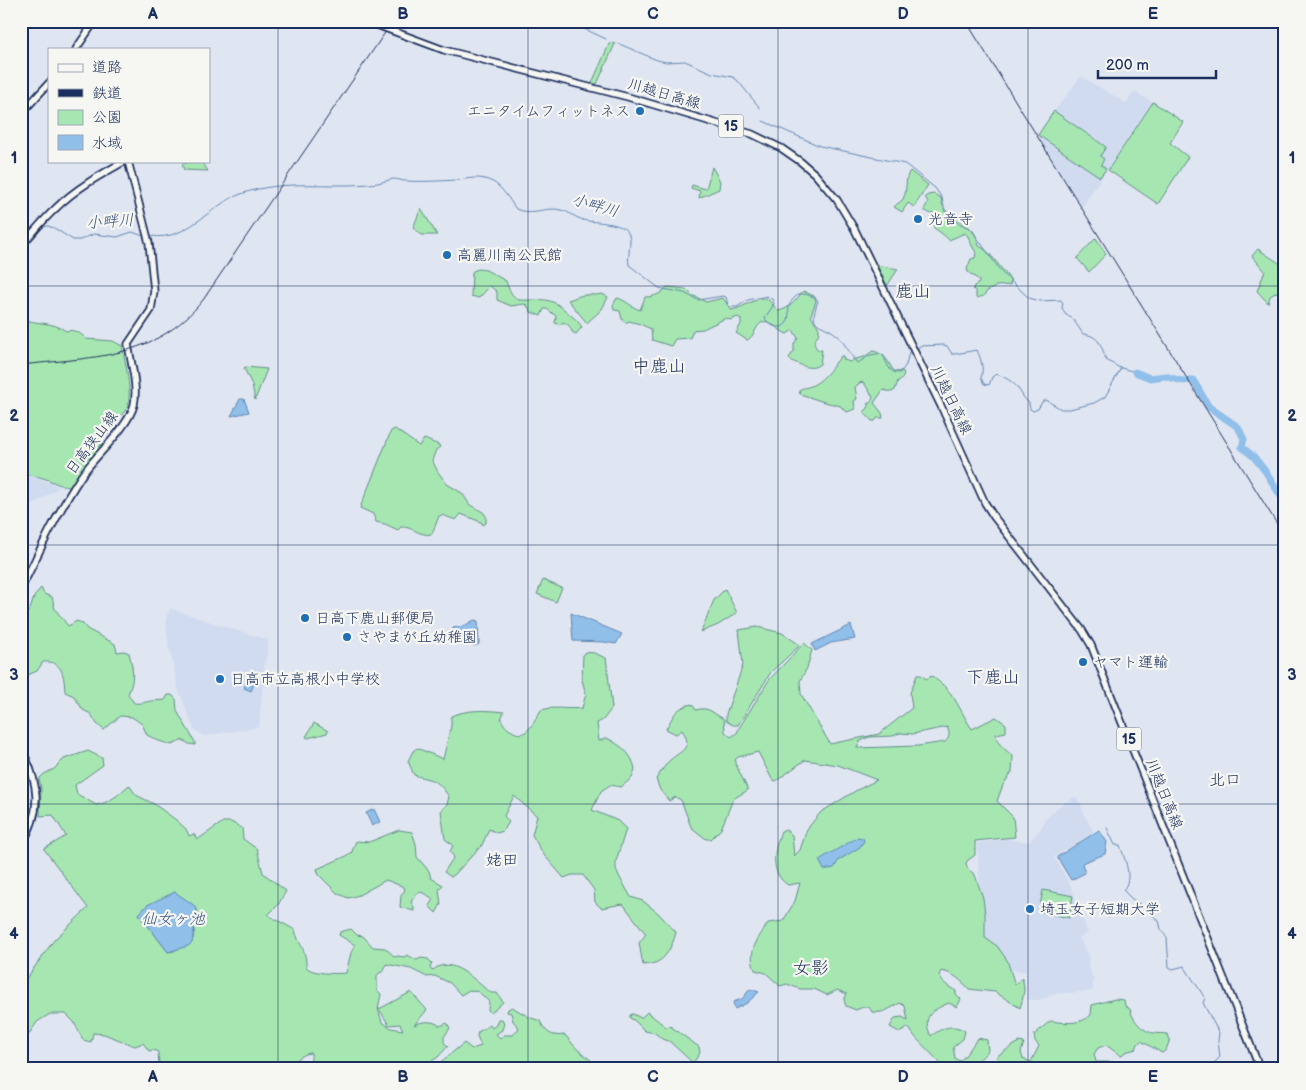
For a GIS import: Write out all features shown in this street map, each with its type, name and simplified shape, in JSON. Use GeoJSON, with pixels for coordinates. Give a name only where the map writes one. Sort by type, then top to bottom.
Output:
{"type":"FeatureCollection","features":[{"type":"Feature","properties":{"kind":"main road"},"geometry":{"type":"LineString","coordinates":[[77,48],[95,21]]}},
{"type":"Feature","properties":{"kind":"main road","name":"川越日高線"},"geometry":{"type":"LineString","coordinates":[[366,21],[444,50],[529,72],[544,74],[731,126],[781,148],[815,174],[837,200],[852,224],[985,503],[1082,630],[1091,645],[1260,1069]]}},
{"type":"Feature","properties":{"kind":"main road"},"geometry":{"type":"LineString","coordinates":[[21,114],[48,84]]}},
{"type":"Feature","properties":{"kind":"main road","name":"日高狭山線"},"geometry":{"type":"LineString","coordinates":[[21,246],[69,196],[88,182],[124,162]]}},
{"type":"Feature","properties":{"kind":"main road","name":"日高狭山線"},"geometry":{"type":"LineString","coordinates":[[21,589],[68,496],[81,476],[124,424],[134,405],[134,383],[128,344],[146,320],[151,310],[154,294],[147,236],[126,162]]}},
{"type":"Feature","properties":{"kind":"main road"},"geometry":{"type":"LineString","coordinates":[[21,748],[34,780],[37,801],[34,821],[21,845]]}},
{"type":"Feature","properties":{"kind":"shaded area"},"geometry":{"type":"Polygon","coordinates":[[[1081,76],[1126,103],[1134,91],[1152,102],[1082,207],[1037,135],[1081,76]]]}},
{"type":"Feature","properties":{"kind":"shaded area"},"geometry":{"type":"Polygon","coordinates":[[[21,475],[38,478],[60,487],[21,513],[21,475]]]}},
{"type":"Feature","properties":{"kind":"shaded area","name":"日高市立高根小中学校"},"geometry":{"type":"Polygon","coordinates":[[[170,608],[269,640],[264,670],[259,727],[204,736],[194,729],[178,689],[168,647],[166,618],[170,608]]]}},
{"type":"Feature","properties":{"kind":"shaded area","name":"埼玉女子短期大学"},"geometry":{"type":"Polygon","coordinates":[[[1074,797],[1080,802],[1094,832],[1054,857],[1070,884],[1088,933],[1079,938],[1089,957],[1088,966],[1093,978],[1093,991],[1056,994],[1039,1000],[1027,1000],[1026,971],[1010,970],[983,941],[977,843],[1009,839],[1029,842],[1040,830],[1045,820],[1058,807],[1074,797]]]}},
{"type":"Feature","properties":{"kind":"green space"},"geometry":{"type":"Polygon","coordinates":[[[610,42],[615,44],[597,84],[592,83],[610,42]]]}},
{"type":"Feature","properties":{"kind":"green space"},"geometry":{"type":"Polygon","coordinates":[[[1153,102],[1183,122],[1170,143],[1188,157],[1158,204],[1108,170],[1153,102]]]}},
{"type":"Feature","properties":{"kind":"green space"},"geometry":{"type":"Polygon","coordinates":[[[1054,111],[1106,147],[1100,156],[1104,159],[1101,165],[1106,169],[1100,177],[1038,135],[1054,111]]]}},
{"type":"Feature","properties":{"kind":"green space"},"geometry":{"type":"Polygon","coordinates":[[[202,162],[208,171],[184,170],[182,164],[202,162]]]}},
{"type":"Feature","properties":{"kind":"green space"},"geometry":{"type":"Polygon","coordinates":[[[712,167],[720,181],[719,189],[699,198],[700,191],[691,188],[692,185],[706,189],[712,167]]]}},
{"type":"Feature","properties":{"kind":"green space"},"geometry":{"type":"Polygon","coordinates":[[[910,171],[928,185],[914,207],[908,203],[902,212],[894,207],[903,199],[910,171]]]}},
{"type":"Feature","properties":{"kind":"green space"},"geometry":{"type":"Polygon","coordinates":[[[934,194],[941,198],[946,211],[950,215],[973,231],[979,246],[992,256],[1011,280],[1010,285],[996,286],[987,291],[984,296],[976,298],[976,292],[973,289],[979,283],[979,280],[968,272],[967,269],[971,259],[975,258],[976,252],[965,233],[949,240],[934,228],[933,220],[938,218],[939,214],[931,214],[924,210],[928,202],[925,197],[934,194]]]}},
{"type":"Feature","properties":{"kind":"green space"},"geometry":{"type":"Polygon","coordinates":[[[421,208],[437,235],[422,235],[413,228],[421,208]]]}},
{"type":"Feature","properties":{"kind":"green space"},"geometry":{"type":"Polygon","coordinates":[[[1096,238],[1106,254],[1089,272],[1077,258],[1096,238]]]}},
{"type":"Feature","properties":{"kind":"green space"},"geometry":{"type":"Polygon","coordinates":[[[1258,249],[1285,267],[1285,298],[1277,292],[1270,296],[1268,303],[1257,291],[1265,271],[1252,256],[1258,249]]]}},
{"type":"Feature","properties":{"kind":"green space"},"geometry":{"type":"Polygon","coordinates":[[[877,265],[898,269],[887,286],[877,265]]]}},
{"type":"Feature","properties":{"kind":"green space"},"geometry":{"type":"Polygon","coordinates":[[[478,269],[486,270],[506,281],[512,295],[519,300],[543,300],[559,305],[576,319],[582,327],[576,334],[565,323],[563,322],[560,325],[555,323],[556,316],[547,309],[544,309],[541,316],[531,312],[527,305],[511,306],[497,300],[497,292],[490,286],[479,298],[471,296],[472,273],[478,269]]]}},
{"type":"Feature","properties":{"kind":"green space"},"geometry":{"type":"Polygon","coordinates":[[[667,287],[686,289],[692,295],[706,302],[723,298],[731,310],[756,300],[767,298],[778,311],[789,306],[803,291],[814,296],[816,301],[811,315],[819,328],[814,344],[818,350],[822,350],[820,364],[809,367],[791,361],[789,358],[794,351],[794,344],[798,338],[793,330],[787,334],[784,333],[769,322],[760,324],[747,340],[736,333],[741,324],[741,319],[738,317],[730,320],[726,318],[703,329],[693,330],[690,338],[675,339],[671,346],[652,340],[651,329],[629,321],[625,323],[620,311],[614,310],[613,305],[617,298],[640,310],[645,297],[657,295],[667,287]]]}},
{"type":"Feature","properties":{"kind":"green space"},"geometry":{"type":"Polygon","coordinates":[[[602,294],[608,297],[602,309],[587,323],[568,300],[583,295],[602,294]]]}},
{"type":"Feature","properties":{"kind":"green space"},"geometry":{"type":"Polygon","coordinates":[[[21,318],[55,326],[66,331],[75,331],[86,339],[113,341],[122,346],[129,387],[127,408],[124,413],[102,427],[98,437],[103,443],[70,487],[40,477],[21,474],[21,318]]]}},
{"type":"Feature","properties":{"kind":"green space"},"geometry":{"type":"Polygon","coordinates":[[[873,351],[884,356],[894,371],[899,372],[901,370],[904,373],[902,379],[898,381],[895,390],[892,392],[883,390],[874,403],[882,413],[883,418],[877,418],[875,421],[872,421],[864,412],[868,408],[869,405],[867,404],[871,402],[873,397],[864,383],[861,382],[855,387],[857,399],[854,401],[855,409],[847,412],[841,406],[800,394],[799,390],[811,386],[821,379],[841,356],[843,356],[844,360],[850,362],[864,357],[873,351]]]}},
{"type":"Feature","properties":{"kind":"green space"},"geometry":{"type":"Polygon","coordinates":[[[245,367],[267,369],[255,400],[252,385],[245,367]]]}},
{"type":"Feature","properties":{"kind":"green space"},"geometry":{"type":"Polygon","coordinates":[[[395,429],[419,446],[424,439],[439,445],[440,447],[436,450],[432,460],[438,472],[447,484],[462,493],[470,505],[483,512],[486,516],[486,523],[483,525],[481,522],[461,514],[456,520],[442,515],[439,516],[432,534],[428,535],[405,527],[401,527],[398,530],[376,522],[373,514],[360,508],[391,431],[395,429]]]}},
{"type":"Feature","properties":{"kind":"green space"},"geometry":{"type":"Polygon","coordinates":[[[543,580],[562,588],[556,602],[537,594],[543,580]]]}},
{"type":"Feature","properties":{"kind":"green space"},"geometry":{"type":"Polygon","coordinates":[[[41,588],[44,594],[52,597],[55,609],[68,626],[77,621],[82,623],[87,629],[115,644],[117,652],[124,651],[129,653],[133,674],[128,694],[134,703],[165,700],[168,695],[172,695],[176,699],[177,711],[195,745],[183,740],[172,745],[159,741],[147,735],[142,724],[132,717],[120,716],[104,730],[97,724],[91,714],[83,710],[74,696],[65,692],[61,670],[50,662],[43,662],[37,671],[21,678],[21,620],[30,609],[35,595],[41,588]]]}},
{"type":"Feature","properties":{"kind":"green space"},"geometry":{"type":"Polygon","coordinates":[[[725,589],[737,613],[718,625],[701,632],[714,600],[725,589]]]}},
{"type":"Feature","properties":{"kind":"green space"},"geometry":{"type":"Polygon","coordinates":[[[757,627],[782,633],[800,645],[771,672],[738,725],[733,725],[726,721],[726,714],[743,665],[739,630],[757,627]]]}},
{"type":"Feature","properties":{"kind":"green space"},"geometry":{"type":"Polygon","coordinates":[[[804,643],[812,650],[807,668],[800,681],[801,694],[830,744],[879,734],[912,708],[910,693],[917,675],[921,675],[926,679],[932,676],[945,687],[954,698],[972,729],[996,717],[1006,724],[1006,732],[996,734],[996,738],[1013,756],[1012,772],[1003,785],[997,801],[1013,817],[1015,837],[975,841],[975,855],[966,864],[968,869],[975,875],[983,898],[985,938],[997,946],[1007,960],[1015,985],[1022,978],[1024,990],[1022,1001],[1020,1008],[995,992],[969,989],[956,977],[941,971],[939,975],[942,980],[956,991],[956,994],[961,999],[957,1007],[949,1003],[933,1011],[927,1023],[931,1036],[951,1027],[965,1031],[963,1039],[953,1047],[955,1058],[959,1061],[967,1054],[978,1038],[987,1040],[988,1051],[974,1064],[946,1069],[908,1027],[899,1032],[890,1027],[895,1018],[902,1017],[908,1020],[905,1006],[900,1003],[880,1012],[872,1012],[869,1007],[856,1010],[846,1006],[844,1000],[847,994],[837,990],[827,995],[814,989],[800,989],[787,984],[780,986],[766,973],[755,970],[752,957],[757,940],[768,923],[783,921],[795,901],[800,883],[788,885],[778,874],[775,853],[781,831],[786,830],[792,835],[794,856],[800,850],[807,829],[821,812],[877,780],[838,765],[805,760],[776,781],[773,781],[758,752],[738,757],[735,760],[736,765],[748,790],[733,799],[721,829],[711,839],[706,839],[691,827],[681,800],[675,797],[669,801],[660,790],[656,779],[668,762],[684,749],[687,741],[682,730],[676,734],[666,729],[678,710],[692,704],[696,710],[708,710],[724,719],[725,732],[731,737],[737,733],[769,680],[804,643]],[[947,727],[913,734],[900,733],[893,736],[869,737],[860,741],[857,748],[918,746],[945,742],[949,737],[947,727]]]}},
{"type":"Feature","properties":{"kind":"green space"},"geometry":{"type":"Polygon","coordinates":[[[585,652],[594,653],[606,658],[612,708],[603,720],[597,723],[599,741],[607,738],[621,747],[631,758],[635,769],[632,778],[621,787],[610,785],[601,791],[592,810],[618,821],[626,829],[616,861],[616,869],[620,878],[631,897],[643,901],[658,913],[676,932],[668,952],[662,959],[653,963],[643,965],[639,943],[646,934],[623,904],[601,908],[595,902],[594,890],[583,875],[572,875],[564,878],[544,855],[532,835],[537,816],[514,796],[504,816],[509,822],[503,831],[497,833],[489,829],[482,845],[455,874],[451,877],[444,872],[454,857],[450,852],[453,845],[445,839],[441,811],[447,804],[449,797],[438,783],[414,775],[408,761],[413,751],[417,748],[443,759],[451,726],[451,716],[457,714],[477,711],[504,712],[501,719],[505,726],[517,733],[522,733],[530,728],[541,710],[551,708],[582,708],[586,694],[582,680],[583,654],[585,652]]]}},
{"type":"Feature","properties":{"kind":"green space"},"geometry":{"type":"Polygon","coordinates":[[[314,723],[328,731],[327,733],[306,737],[314,723]]]}},
{"type":"Feature","properties":{"kind":"green space"},"geometry":{"type":"Polygon","coordinates":[[[88,751],[102,758],[103,765],[75,785],[77,794],[96,805],[110,800],[129,785],[136,795],[154,804],[176,820],[186,829],[189,836],[194,834],[197,840],[223,822],[231,822],[242,828],[243,839],[257,849],[263,873],[286,891],[278,905],[268,915],[295,930],[304,952],[306,967],[309,969],[324,973],[346,973],[355,945],[339,935],[340,932],[351,929],[357,935],[363,936],[373,947],[385,948],[395,957],[407,955],[417,960],[421,958],[428,959],[432,963],[430,968],[432,971],[439,966],[455,967],[471,976],[491,993],[497,993],[503,1002],[491,1013],[488,1010],[489,1002],[479,992],[469,990],[461,995],[450,983],[435,976],[427,977],[411,969],[386,964],[384,971],[377,976],[377,990],[381,994],[378,1009],[382,1022],[391,1028],[403,1030],[400,1024],[389,1025],[379,1009],[411,992],[427,1010],[414,1025],[427,1022],[440,1026],[447,1023],[450,1028],[444,1037],[444,1043],[448,1046],[438,1057],[420,1069],[306,1069],[311,1060],[311,1053],[304,1055],[282,1069],[155,1069],[159,1064],[158,1052],[149,1051],[143,1043],[135,1046],[104,1034],[93,1033],[91,1042],[83,1040],[74,1022],[66,1014],[50,1014],[37,1022],[27,1037],[25,1057],[21,1062],[21,986],[54,940],[88,908],[44,849],[66,836],[53,815],[40,816],[41,788],[39,779],[54,769],[64,759],[88,751]],[[175,892],[139,914],[168,952],[174,951],[193,939],[197,910],[175,892]]]}},
{"type":"Feature","properties":{"kind":"green space"},"geometry":{"type":"Polygon","coordinates":[[[399,830],[412,832],[416,844],[417,857],[429,871],[431,878],[443,885],[439,890],[441,904],[436,913],[429,906],[433,899],[420,892],[411,902],[414,911],[400,907],[401,895],[405,890],[404,887],[386,880],[359,895],[348,898],[337,893],[319,875],[317,869],[351,854],[356,841],[369,842],[399,830]]]}},
{"type":"Feature","properties":{"kind":"green space"},"geometry":{"type":"Polygon","coordinates":[[[1043,890],[1073,896],[1069,918],[1039,911],[1043,890]]]}},
{"type":"Feature","properties":{"kind":"green space"},"geometry":{"type":"Polygon","coordinates":[[[1115,999],[1124,1000],[1125,1006],[1130,1009],[1133,1017],[1146,1031],[1167,1034],[1170,1039],[1166,1050],[1162,1053],[1141,1041],[1136,1049],[1125,1052],[1121,1056],[1106,1045],[1098,1048],[1094,1054],[1096,1062],[1113,1062],[1122,1067],[1122,1069],[1088,1070],[1070,1064],[1064,1065],[1063,1069],[993,1069],[997,1056],[1019,1042],[1024,1043],[1021,1052],[1023,1059],[1031,1062],[1039,1046],[1035,1041],[1034,1035],[1050,1021],[1077,1022],[1091,1015],[1092,1005],[1115,999]]]}},
{"type":"Feature","properties":{"kind":"green space"},"geometry":{"type":"Polygon","coordinates":[[[512,1007],[540,1021],[544,1029],[553,1035],[565,1035],[577,1049],[602,1069],[432,1069],[464,1043],[472,1049],[481,1046],[477,1036],[478,1032],[490,1025],[492,1028],[496,1025],[498,1019],[502,1019],[504,1023],[502,1030],[496,1034],[500,1038],[504,1035],[513,1035],[519,1028],[513,1021],[511,1013],[507,1012],[512,1007]]]}},
{"type":"Feature","properties":{"kind":"green space"},"geometry":{"type":"Polygon","coordinates":[[[647,1012],[666,1027],[670,1026],[699,1047],[700,1053],[693,1063],[669,1041],[662,1039],[655,1033],[645,1031],[630,1018],[630,1015],[633,1014],[641,1018],[647,1012]]]}},
{"type":"Feature","properties":{"kind":"water"},"geometry":{"type":"Polygon","coordinates":[[[240,399],[244,399],[249,412],[231,416],[240,399]]]}},
{"type":"Feature","properties":{"kind":"water"},"geometry":{"type":"Polygon","coordinates":[[[571,613],[622,634],[616,644],[573,641],[571,613]]]}},
{"type":"Feature","properties":{"kind":"water"},"geometry":{"type":"Polygon","coordinates":[[[474,620],[478,621],[479,644],[475,646],[468,642],[455,642],[452,638],[453,628],[464,626],[474,620]]]}},
{"type":"Feature","properties":{"kind":"water"},"geometry":{"type":"Polygon","coordinates":[[[851,625],[855,639],[831,643],[815,651],[812,644],[851,625]]]}},
{"type":"Feature","properties":{"kind":"water"},"geometry":{"type":"Polygon","coordinates":[[[250,674],[257,677],[251,691],[244,688],[250,674]]]}},
{"type":"Feature","properties":{"kind":"water"},"geometry":{"type":"Polygon","coordinates":[[[374,809],[380,822],[372,826],[366,813],[374,809]]]}},
{"type":"Feature","properties":{"kind":"water"},"geometry":{"type":"Polygon","coordinates":[[[1099,830],[1107,842],[1105,854],[1082,863],[1085,873],[1071,880],[1057,857],[1099,830]]]}},
{"type":"Feature","properties":{"kind":"water"},"geometry":{"type":"Polygon","coordinates":[[[858,837],[863,838],[864,841],[860,847],[839,860],[834,868],[824,870],[819,860],[858,837]]]}},
{"type":"Feature","properties":{"kind":"water","name":"仙女ヶ池"},"geometry":{"type":"Polygon","coordinates":[[[175,892],[195,906],[197,910],[192,943],[168,952],[139,914],[147,905],[175,892]]]}},
{"type":"Feature","properties":{"kind":"water"},"geometry":{"type":"Polygon","coordinates":[[[750,989],[759,992],[747,1003],[735,1009],[733,1002],[742,999],[750,989]]]}},
{"type":"Feature","properties":{"kind":"waterway"},"geometry":{"type":"LineString","coordinates":[[574,24],[606,39]]}},
{"type":"Feature","properties":{"kind":"waterway"},"geometry":{"type":"LineString","coordinates":[[617,43],[657,60],[666,62],[685,61],[712,73],[733,77],[760,108]]}},
{"type":"Feature","properties":{"kind":"waterway"},"geometry":{"type":"LineString","coordinates":[[763,121],[820,146],[905,164],[935,188],[942,198],[945,212],[952,220],[971,229],[1002,273],[1029,298],[1040,301],[1061,300],[1065,314],[1073,319],[1083,334],[1089,335],[1099,342],[1106,360],[1118,367],[1135,372]]}},
{"type":"Feature","properties":{"kind":"waterway","name":"小畔川"},"geometry":{"type":"LineString","coordinates":[[151,236],[176,234],[229,199],[258,189],[275,186],[361,185],[393,179],[424,181],[480,178],[497,185],[516,209],[521,211],[530,212],[554,209],[583,220],[609,223],[622,227],[630,238],[629,265],[659,288],[684,293],[698,300],[723,296],[726,297],[730,307],[737,307],[748,300],[767,296],[772,299],[774,304],[765,318],[775,327],[782,327],[787,322],[789,306],[793,299],[800,294],[806,295],[816,298],[818,301],[815,310],[815,321],[838,336],[856,362],[858,363],[867,357],[879,354],[883,355],[893,372],[900,373],[906,365],[911,350]]}},
{"type":"Feature","properties":{"kind":"waterway","name":"小畔川"},"geometry":{"type":"LineString","coordinates":[[40,228],[48,226],[54,228],[73,240],[80,240],[94,234],[117,237],[132,232],[144,236]]}},
{"type":"Feature","properties":{"kind":"waterway","name":"小畔川"},"geometry":{"type":"LineString","coordinates":[[21,236],[31,230]]}},
{"type":"Feature","properties":{"kind":"waterway","name":"小畔川"},"geometry":{"type":"LineString","coordinates":[[915,349],[920,346],[944,345],[947,346],[952,354],[977,350],[982,364],[981,378],[984,384],[989,385],[992,377],[996,374],[1004,377],[1017,387],[1033,411],[1038,409],[1042,402],[1046,400],[1061,409],[1070,409],[1094,403],[1105,397],[1121,368]]}},
{"type":"Feature","properties":{"kind":"waterway","name":"小畔川"},"geometry":{"type":"LineString","coordinates":[[1135,372],[1150,378],[1165,376],[1182,381],[1193,380],[1209,407],[1238,427],[1244,439],[1242,447],[1254,457],[1265,471],[1285,503]]}},
{"type":"Feature","properties":{"kind":"waterway"},"geometry":{"type":"LineString","coordinates":[[1107,828],[1115,845],[1120,845],[1126,862],[1128,880],[1123,890],[1159,921],[1161,929],[1167,938],[1169,967],[1173,969],[1184,966],[1205,998],[1203,1003],[1219,1033],[1220,1057],[1208,1069]]}},
{"type":"Feature","properties":{"kind":"railway"},"geometry":{"type":"LineString","coordinates":[[21,365],[97,357],[120,352],[143,345],[164,334],[184,320],[203,300],[393,21]]}},
{"type":"Feature","properties":{"kind":"railway"},"geometry":{"type":"LineString","coordinates":[[966,21],[1285,537]]}},
{"type":"Feature","properties":{"kind":"place","name":"エニタイムフィットネス"},"geometry":{"type":"Point","coordinates":[640,111]}},
{"type":"Feature","properties":{"kind":"place","name":"光音寺"},"geometry":{"type":"Point","coordinates":[918,219]}},
{"type":"Feature","properties":{"kind":"place","name":"高麗川南公民館"},"geometry":{"type":"Point","coordinates":[447,255]}},
{"type":"Feature","properties":{"kind":"place","name":"日高下鹿山郵便局"},"geometry":{"type":"Point","coordinates":[305,618]}},
{"type":"Feature","properties":{"kind":"place","name":"さやまが丘幼稚園"},"geometry":{"type":"Point","coordinates":[347,637]}},
{"type":"Feature","properties":{"kind":"place","name":"ヤマト運輸"},"geometry":{"type":"Point","coordinates":[1083,662]}},
{"type":"Feature","properties":{"kind":"place","name":"日高市立高根小中学校"},"geometry":{"type":"Point","coordinates":[220,679]}},
{"type":"Feature","properties":{"kind":"place","name":"埼玉女子短期大学"},"geometry":{"type":"Point","coordinates":[1030,909]}},
{"type":"Feature","properties":{"kind":"district","name":"鹿山"},"geometry":{"type":"Point","coordinates":[913,291]}},
{"type":"Feature","properties":{"kind":"district","name":"中鹿山"},"geometry":{"type":"Point","coordinates":[659,366]}},
{"type":"Feature","properties":{"kind":"district","name":"下鹿山"},"geometry":{"type":"Point","coordinates":[993,677]}},
{"type":"Feature","properties":{"kind":"district","name":"北口"},"geometry":{"type":"Point","coordinates":[1225,780]}},
{"type":"Feature","properties":{"kind":"district","name":"姥田"},"geometry":{"type":"Point","coordinates":[502,860]}},
{"type":"Feature","properties":{"kind":"district","name":"女影"},"geometry":{"type":"Point","coordinates":[811,968]}}]}
